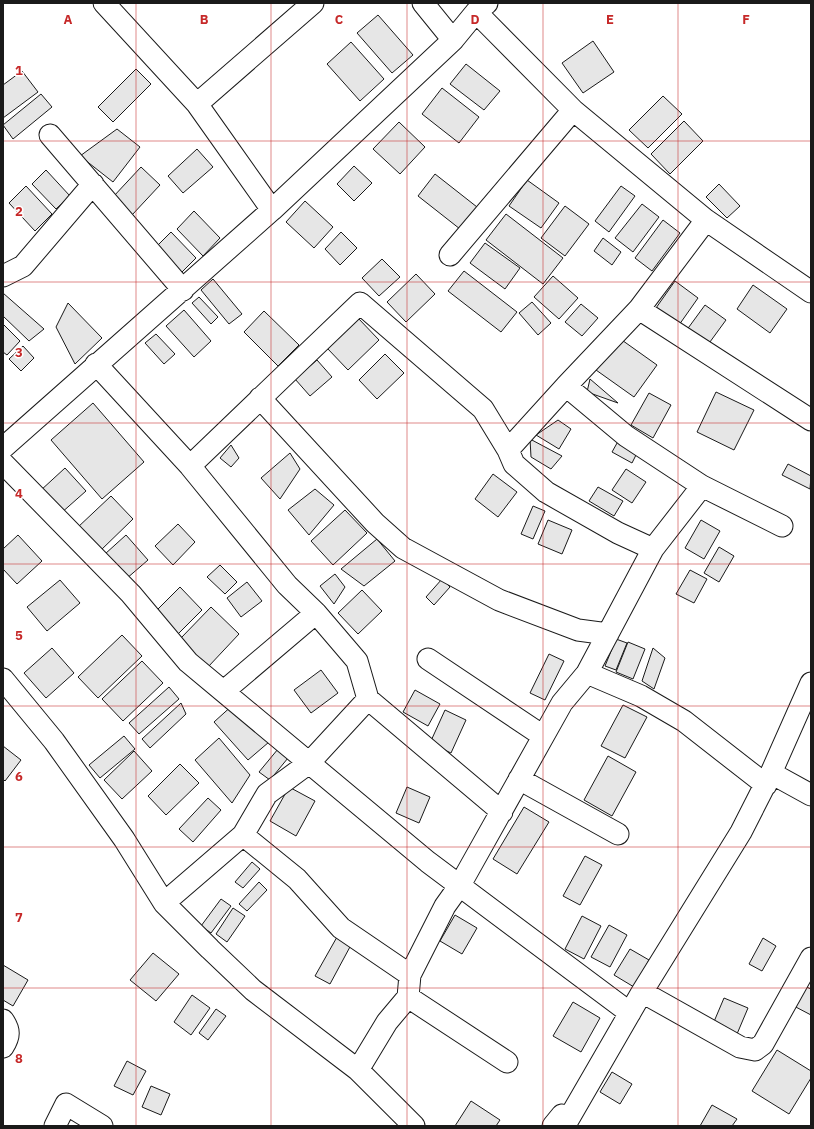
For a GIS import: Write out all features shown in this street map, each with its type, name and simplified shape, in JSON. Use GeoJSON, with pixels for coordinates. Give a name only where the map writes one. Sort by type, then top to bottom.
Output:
{"type":"FeatureCollection","features":[{"type":"Feature","properties":{"kind":"street"},"geometry":{"type":"LineString","coordinates":[[104,3],[197,104],[272,210]]}},
{"type":"Feature","properties":{"kind":"street"},"geometry":{"type":"LineString","coordinates":[[197,104],[313,3]]}},
{"type":"Feature","properties":{"kind":"street"},"geometry":{"type":"LineString","coordinates":[[423,3],[453,40]]}},
{"type":"Feature","properties":{"kind":"street"},"geometry":{"type":"LineString","coordinates":[[3,448],[96,364],[183,290],[272,210],[453,40],[482,8],[573,110],[706,220],[811,292]]}},
{"type":"Feature","properties":{"kind":"street"},"geometry":{"type":"LineString","coordinates":[[450,255],[573,110]]}},
{"type":"Feature","properties":{"kind":"street"},"geometry":{"type":"LineString","coordinates":[[50,135],[183,290]]}},
{"type":"Feature","properties":{"kind":"street"},"geometry":{"type":"LineString","coordinates":[[3,276],[23,266],[93,184]]}},
{"type":"Feature","properties":{"kind":"street"},"geometry":{"type":"LineString","coordinates":[[508,450],[639,309],[706,220]]}},
{"type":"Feature","properties":{"kind":"street"},"geometry":{"type":"LineString","coordinates":[[190,466],[360,303],[483,409],[508,450],[514,464],[546,492],[618,533],[652,549]]}},
{"type":"Feature","properties":{"kind":"street"},"geometry":{"type":"LineString","coordinates":[[639,309],[811,420]]}},
{"type":"Feature","properties":{"kind":"street"},"geometry":{"type":"LineString","coordinates":[[96,364],[190,466],[287,585],[316,613],[357,661],[368,699],[502,812]]}},
{"type":"Feature","properties":{"kind":"street"},"geometry":{"type":"LineString","coordinates":[[566,386],[626,436],[702,486],[782,526]]}},
{"type":"Feature","properties":{"kind":"street"},"geometry":{"type":"LineString","coordinates":[[260,398],[375,523],[403,548],[499,600],[578,630],[608,634]]}},
{"type":"Feature","properties":{"kind":"street"},"geometry":{"type":"LineString","coordinates":[[3,463],[131,594],[188,662],[428,862],[630,1013]]}},
{"type":"Feature","properties":{"kind":"street"},"geometry":{"type":"LineString","coordinates":[[358,1070],[387,1022],[408,997],[410,975],[445,906],[460,885],[562,703],[587,673],[652,549],[702,486]]}},
{"type":"Feature","properties":{"kind":"street"},"geometry":{"type":"LineString","coordinates":[[224,691],[316,613]]}},
{"type":"Feature","properties":{"kind":"street"},"geometry":{"type":"LineString","coordinates":[[428,659],[543,736]]}},
{"type":"Feature","properties":{"kind":"street"},"geometry":{"type":"LineString","coordinates":[[587,673],[641,696],[684,721],[769,779],[811,795]]}},
{"type":"Feature","properties":{"kind":"street"},"geometry":{"type":"LineString","coordinates":[[3,679],[54,741],[124,839],[164,903],[253,990],[358,1070],[414,1126]]}},
{"type":"Feature","properties":{"kind":"street"},"geometry":{"type":"LineString","coordinates":[[567,1124],[642,992],[740,832],[769,779],[811,683]]}},
{"type":"Feature","properties":{"kind":"street"},"geometry":{"type":"LineString","coordinates":[[164,903],[243,835],[267,794],[309,763],[368,699]]}},
{"type":"Feature","properties":{"kind":"street"},"geometry":{"type":"LineString","coordinates":[[519,779],[618,834]]}},
{"type":"Feature","properties":{"kind":"street"},"geometry":{"type":"LineString","coordinates":[[243,835],[297,879],[341,928],[410,975]]}},
{"type":"Feature","properties":{"kind":"street"},"geometry":{"type":"LineString","coordinates":[[642,992],[740,1047],[755,1050],[763,1044],[811,958]]}},
{"type":"Feature","properties":{"kind":"street"},"geometry":{"type":"LineString","coordinates":[[408,997],[507,1062]]}},
{"type":"Feature","properties":{"kind":"street"},"geometry":{"type":"LineString","coordinates":[[3,1020],[8,1028],[9,1037],[3,1046]]}},
{"type":"Feature","properties":{"kind":"street"},"geometry":{"type":"LineString","coordinates":[[55,1126],[66,1104],[102,1126]]}},
{"type":"Feature","properties":{"kind":"building"},"geometry":{"type":"Polygon","coordinates":[[[378,15],[413,55],[392,73],[357,33],[378,15]]]}},
{"type":"Feature","properties":{"kind":"building"},"geometry":{"type":"Polygon","coordinates":[[[593,41],[614,72],[583,93],[562,63],[593,41]]]}},
{"type":"Feature","properties":{"kind":"building"},"geometry":{"type":"Polygon","coordinates":[[[351,42],[384,79],[360,101],[327,64],[351,42]]]}},
{"type":"Feature","properties":{"kind":"building"},"geometry":{"type":"Polygon","coordinates":[[[466,64],[500,91],[484,110],[450,84],[466,64]]]}},
{"type":"Feature","properties":{"kind":"building"},"geometry":{"type":"Polygon","coordinates":[[[136,69],[151,84],[113,122],[98,107],[136,69]]]}},
{"type":"Feature","properties":{"kind":"building"},"geometry":{"type":"Polygon","coordinates":[[[22,71],[38,92],[3,118],[3,85],[22,71]]]}},
{"type":"Feature","properties":{"kind":"building"},"geometry":{"type":"Polygon","coordinates":[[[442,88],[479,117],[459,143],[422,114],[442,88]]]}},
{"type":"Feature","properties":{"kind":"building"},"geometry":{"type":"Polygon","coordinates":[[[41,94],[52,107],[13,139],[3,125],[41,94]]]}},
{"type":"Feature","properties":{"kind":"building"},"geometry":{"type":"Polygon","coordinates":[[[663,96],[682,114],[648,148],[629,130],[663,96]]]}},
{"type":"Feature","properties":{"kind":"building"},"geometry":{"type":"Polygon","coordinates":[[[684,121],[703,141],[670,174],[651,154],[684,121]]]}},
{"type":"Feature","properties":{"kind":"building"},"geometry":{"type":"Polygon","coordinates":[[[399,122],[425,147],[400,174],[373,149],[399,122]]]}},
{"type":"Feature","properties":{"kind":"building"},"geometry":{"type":"Polygon","coordinates":[[[117,129],[140,147],[113,182],[80,156],[117,129]]]}},
{"type":"Feature","properties":{"kind":"building"},"geometry":{"type":"Polygon","coordinates":[[[197,149],[213,167],[183,193],[168,176],[197,149]]]}},
{"type":"Feature","properties":{"kind":"building"},"geometry":{"type":"Polygon","coordinates":[[[354,166],[372,183],[354,201],[337,184],[354,166]]]}},
{"type":"Feature","properties":{"kind":"building"},"geometry":{"type":"Polygon","coordinates":[[[141,167],[160,185],[132,215],[113,197],[141,167]]]}},
{"type":"Feature","properties":{"kind":"building"},"geometry":{"type":"Polygon","coordinates":[[[46,170],[70,196],[56,209],[32,184],[46,170]]]}},
{"type":"Feature","properties":{"kind":"building"},"geometry":{"type":"Polygon","coordinates":[[[435,174],[477,207],[460,229],[418,196],[435,174]]]}},
{"type":"Feature","properties":{"kind":"building"},"geometry":{"type":"Polygon","coordinates":[[[527,180],[559,203],[541,228],[509,206],[527,180]]]}},
{"type":"Feature","properties":{"kind":"building"},"geometry":{"type":"Polygon","coordinates":[[[719,184],[740,206],[727,218],[706,197],[719,184]]]}},
{"type":"Feature","properties":{"kind":"building"},"geometry":{"type":"Polygon","coordinates":[[[26,186],[52,214],[35,231],[9,203],[26,186]]]}},
{"type":"Feature","properties":{"kind":"building"},"geometry":{"type":"Polygon","coordinates":[[[621,186],[635,196],[609,232],[595,221],[621,186]]]}},
{"type":"Feature","properties":{"kind":"building"},"geometry":{"type":"Polygon","coordinates":[[[305,201],[333,227],[314,248],[286,222],[305,201]]]}},
{"type":"Feature","properties":{"kind":"building"},"geometry":{"type":"Polygon","coordinates":[[[642,204],[659,217],[633,252],[615,238],[642,204]]]}},
{"type":"Feature","properties":{"kind":"building"},"geometry":{"type":"Polygon","coordinates":[[[565,206],[589,224],[565,256],[541,238],[565,206]]]}},
{"type":"Feature","properties":{"kind":"building"},"geometry":{"type":"Polygon","coordinates":[[[194,211],[220,238],[203,256],[177,229],[194,211]]]}},
{"type":"Feature","properties":{"kind":"building"},"geometry":{"type":"Polygon","coordinates":[[[506,214],[563,258],[543,284],[486,240],[506,214]]]}},
{"type":"Feature","properties":{"kind":"building"},"geometry":{"type":"Polygon","coordinates":[[[663,220],[680,233],[652,271],[635,258],[663,220]]]}},
{"type":"Feature","properties":{"kind":"building"},"geometry":{"type":"Polygon","coordinates":[[[171,232],[196,258],[179,275],[154,249],[171,232]]]}},
{"type":"Feature","properties":{"kind":"building"},"geometry":{"type":"Polygon","coordinates":[[[341,232],[357,248],[340,265],[325,249],[341,232]]]}},
{"type":"Feature","properties":{"kind":"building"},"geometry":{"type":"Polygon","coordinates":[[[603,238],[621,252],[612,265],[594,251],[603,238]]]}},
{"type":"Feature","properties":{"kind":"building"},"geometry":{"type":"Polygon","coordinates":[[[485,243],[520,268],[505,289],[470,263],[485,243]]]}},
{"type":"Feature","properties":{"kind":"building"},"geometry":{"type":"Polygon","coordinates":[[[382,259],[400,277],[379,296],[362,278],[382,259]]]}},
{"type":"Feature","properties":{"kind":"building"},"geometry":{"type":"Polygon","coordinates":[[[464,271],[517,312],[501,332],[448,291],[464,271]]]}},
{"type":"Feature","properties":{"kind":"building"},"geometry":{"type":"Polygon","coordinates":[[[416,274],[435,294],[406,322],[387,302],[416,274]]]}},
{"type":"Feature","properties":{"kind":"building"},"geometry":{"type":"Polygon","coordinates":[[[553,276],[578,298],[559,319],[534,297],[553,276]]]}},
{"type":"Feature","properties":{"kind":"building"},"geometry":{"type":"Polygon","coordinates":[[[213,279],[242,314],[229,324],[201,290],[213,279]]]}},
{"type":"Feature","properties":{"kind":"building"},"geometry":{"type":"Polygon","coordinates":[[[675,281],[698,298],[679,325],[656,308],[675,281]]]}},
{"type":"Feature","properties":{"kind":"building"},"geometry":{"type":"Polygon","coordinates":[[[753,285],[787,309],[770,333],[737,309],[753,285]]]}},
{"type":"Feature","properties":{"kind":"building"},"geometry":{"type":"Polygon","coordinates":[[[3,293],[44,329],[29,341],[3,316],[3,293]]]}},
{"type":"Feature","properties":{"kind":"building"},"geometry":{"type":"Polygon","coordinates":[[[199,297],[218,317],[211,324],[192,303],[199,297]]]}},
{"type":"Feature","properties":{"kind":"building"},"geometry":{"type":"Polygon","coordinates":[[[532,302],[551,323],[538,335],[519,313],[532,302]]]}},
{"type":"Feature","properties":{"kind":"building"},"geometry":{"type":"Polygon","coordinates":[[[68,303],[102,338],[75,364],[56,327],[68,303]]]}},
{"type":"Feature","properties":{"kind":"building"},"geometry":{"type":"Polygon","coordinates":[[[581,304],[598,318],[582,336],[565,322],[581,304]]]}},
{"type":"Feature","properties":{"kind":"building"},"geometry":{"type":"Polygon","coordinates":[[[705,305],[726,320],[707,346],[686,331],[705,305]]]}},
{"type":"Feature","properties":{"kind":"building"},"geometry":{"type":"Polygon","coordinates":[[[184,310],[211,341],[194,357],[166,326],[184,310]]]}},
{"type":"Feature","properties":{"kind":"building"},"geometry":{"type":"Polygon","coordinates":[[[264,311],[299,345],[278,366],[244,332],[264,311]]]}},
{"type":"Feature","properties":{"kind":"building"},"geometry":{"type":"Polygon","coordinates":[[[358,318],[379,340],[348,370],[327,348],[358,318]]]}},
{"type":"Feature","properties":{"kind":"building"},"geometry":{"type":"Polygon","coordinates":[[[3,324],[20,341],[7,355],[3,352],[3,324]]]}},
{"type":"Feature","properties":{"kind":"building"},"geometry":{"type":"Polygon","coordinates":[[[156,334],[175,354],[164,364],[145,343],[156,334]]]}},
{"type":"Feature","properties":{"kind":"building"},"geometry":{"type":"Polygon","coordinates":[[[619,338],[657,365],[634,397],[596,370],[619,338]]]}},
{"type":"Feature","properties":{"kind":"building"},"geometry":{"type":"Polygon","coordinates":[[[23,346],[34,358],[21,371],[9,359],[23,346]]]}},
{"type":"Feature","properties":{"kind":"building"},"geometry":{"type":"Polygon","coordinates":[[[385,354],[404,373],[377,399],[359,380],[385,354]]]}},
{"type":"Feature","properties":{"kind":"building"},"geometry":{"type":"Polygon","coordinates":[[[317,360],[332,377],[310,396],[295,379],[317,360]]]}},
{"type":"Feature","properties":{"kind":"building"},"geometry":{"type":"Polygon","coordinates":[[[590,379],[618,403],[587,392],[590,379]]]}},
{"type":"Feature","properties":{"kind":"building"},"geometry":{"type":"Polygon","coordinates":[[[716,392],[754,410],[734,450],[697,432],[716,392]]]}},
{"type":"Feature","properties":{"kind":"building"},"geometry":{"type":"Polygon","coordinates":[[[649,393],[671,405],[653,438],[631,425],[649,393]]]}},
{"type":"Feature","properties":{"kind":"building"},"geometry":{"type":"Polygon","coordinates":[[[93,403],[144,462],[102,499],[51,440],[93,403]]]}},
{"type":"Feature","properties":{"kind":"building"},"geometry":{"type":"Polygon","coordinates":[[[558,420],[571,429],[559,449],[536,435],[558,420]]]}},
{"type":"Feature","properties":{"kind":"building"},"geometry":{"type":"Polygon","coordinates":[[[621,436],[640,447],[632,463],[612,452],[621,436]]]}},
{"type":"Feature","properties":{"kind":"building"},"geometry":{"type":"Polygon","coordinates":[[[530,439],[562,456],[551,469],[531,457],[530,439]]]}},
{"type":"Feature","properties":{"kind":"building"},"geometry":{"type":"Polygon","coordinates":[[[231,445],[239,458],[231,467],[220,458],[231,445]]]}},
{"type":"Feature","properties":{"kind":"building"},"geometry":{"type":"Polygon","coordinates":[[[290,453],[300,469],[280,499],[261,478],[290,453]]]}},
{"type":"Feature","properties":{"kind":"building"},"geometry":{"type":"Polygon","coordinates":[[[788,464],[811,476],[810,489],[782,475],[788,464]]]}},
{"type":"Feature","properties":{"kind":"building"},"geometry":{"type":"Polygon","coordinates":[[[65,468],[86,491],[60,514],[40,491],[65,468]]]}},
{"type":"Feature","properties":{"kind":"building"},"geometry":{"type":"Polygon","coordinates":[[[626,469],[646,482],[632,503],[612,490],[626,469]]]}},
{"type":"Feature","properties":{"kind":"building"},"geometry":{"type":"Polygon","coordinates":[[[493,474],[517,492],[498,517],[475,499],[493,474]]]}},
{"type":"Feature","properties":{"kind":"building"},"geometry":{"type":"Polygon","coordinates":[[[598,487],[623,501],[614,516],[589,501],[598,487]]]}},
{"type":"Feature","properties":{"kind":"building"},"geometry":{"type":"Polygon","coordinates":[[[315,489],[334,505],[309,535],[288,510],[315,489]]]}},
{"type":"Feature","properties":{"kind":"building"},"geometry":{"type":"Polygon","coordinates":[[[111,496],[133,519],[100,551],[77,528],[111,496]]]}},
{"type":"Feature","properties":{"kind":"building"},"geometry":{"type":"Polygon","coordinates":[[[533,506],[545,511],[533,539],[521,534],[533,506]]]}},
{"type":"Feature","properties":{"kind":"building"},"geometry":{"type":"Polygon","coordinates":[[[345,510],[367,533],[333,565],[311,541],[345,510]]]}},
{"type":"Feature","properties":{"kind":"building"},"geometry":{"type":"Polygon","coordinates":[[[548,520],[572,530],[562,554],[538,544],[548,520]]]}},
{"type":"Feature","properties":{"kind":"building"},"geometry":{"type":"Polygon","coordinates":[[[701,520],[720,531],[704,559],[685,548],[701,520]]]}},
{"type":"Feature","properties":{"kind":"building"},"geometry":{"type":"Polygon","coordinates":[[[178,524],[195,542],[173,565],[155,546],[178,524]]]}},
{"type":"Feature","properties":{"kind":"building"},"geometry":{"type":"Polygon","coordinates":[[[18,535],[42,561],[17,584],[3,569],[3,549],[18,535]]]}},
{"type":"Feature","properties":{"kind":"building"},"geometry":{"type":"Polygon","coordinates":[[[126,535],[148,560],[126,579],[105,554],[126,535]]]}},
{"type":"Feature","properties":{"kind":"building"},"geometry":{"type":"Polygon","coordinates":[[[377,539],[395,561],[364,586],[341,569],[377,539]]]}},
{"type":"Feature","properties":{"kind":"building"},"geometry":{"type":"Polygon","coordinates":[[[719,547],[734,556],[719,582],[704,573],[719,547]]]}},
{"type":"Feature","properties":{"kind":"building"},"geometry":{"type":"Polygon","coordinates":[[[220,565],[237,582],[225,594],[207,577],[220,565]]]}},
{"type":"Feature","properties":{"kind":"building"},"geometry":{"type":"Polygon","coordinates":[[[690,570],[707,579],[694,603],[676,594],[690,570]]]}},
{"type":"Feature","properties":{"kind":"building"},"geometry":{"type":"Polygon","coordinates":[[[335,574],[345,587],[334,604],[320,586],[335,574]]]}},
{"type":"Feature","properties":{"kind":"building"},"geometry":{"type":"Polygon","coordinates":[[[442,579],[450,587],[434,605],[426,597],[442,579]]]}},
{"type":"Feature","properties":{"kind":"building"},"geometry":{"type":"Polygon","coordinates":[[[60,580],[80,603],[47,631],[27,607],[60,580]]]}},
{"type":"Feature","properties":{"kind":"building"},"geometry":{"type":"Polygon","coordinates":[[[247,582],[262,601],[241,617],[227,598],[247,582]]]}},
{"type":"Feature","properties":{"kind":"building"},"geometry":{"type":"Polygon","coordinates":[[[180,587],[202,610],[175,637],[153,614],[180,587]]]}},
{"type":"Feature","properties":{"kind":"building"},"geometry":{"type":"Polygon","coordinates":[[[362,590],[382,611],[358,634],[338,613],[362,590]]]}},
{"type":"Feature","properties":{"kind":"building"},"geometry":{"type":"Polygon","coordinates":[[[211,607],[239,634],[208,667],[180,639],[211,607]]]}},
{"type":"Feature","properties":{"kind":"building"},"geometry":{"type":"Polygon","coordinates":[[[122,635],[142,656],[98,698],[78,677],[122,635]]]}},
{"type":"Feature","properties":{"kind":"building"},"geometry":{"type":"Polygon","coordinates":[[[616,639],[627,643],[616,670],[605,666],[616,639]]]}},
{"type":"Feature","properties":{"kind":"building"},"geometry":{"type":"Polygon","coordinates":[[[628,642],[645,649],[633,679],[616,672],[628,642]]]}},
{"type":"Feature","properties":{"kind":"building"},"geometry":{"type":"Polygon","coordinates":[[[52,648],[74,673],[46,698],[24,673],[52,648]]]}},
{"type":"Feature","properties":{"kind":"building"},"geometry":{"type":"Polygon","coordinates":[[[653,648],[665,658],[654,689],[642,681],[653,648]]]}},
{"type":"Feature","properties":{"kind":"building"},"geometry":{"type":"Polygon","coordinates":[[[549,654],[564,661],[545,700],[530,693],[549,654]]]}},
{"type":"Feature","properties":{"kind":"building"},"geometry":{"type":"Polygon","coordinates":[[[142,661],[163,683],[123,721],[102,699],[142,661]]]}},
{"type":"Feature","properties":{"kind":"building"},"geometry":{"type":"Polygon","coordinates":[[[321,670],[338,693],[311,713],[294,690],[321,670]]]}},
{"type":"Feature","properties":{"kind":"building"},"geometry":{"type":"Polygon","coordinates":[[[169,687],[179,699],[139,734],[129,723],[169,687]]]}},
{"type":"Feature","properties":{"kind":"building"},"geometry":{"type":"Polygon","coordinates":[[[415,690],[440,704],[428,726],[403,712],[415,690]]]}},
{"type":"Feature","properties":{"kind":"building"},"geometry":{"type":"Polygon","coordinates":[[[181,703],[186,714],[150,748],[142,739],[181,703]]]}},
{"type":"Feature","properties":{"kind":"building"},"geometry":{"type":"Polygon","coordinates":[[[235,703],[269,742],[248,760],[214,722],[235,703]]]}},
{"type":"Feature","properties":{"kind":"building"},"geometry":{"type":"Polygon","coordinates":[[[623,705],[647,717],[625,758],[601,746],[623,705]]]}},
{"type":"Feature","properties":{"kind":"building"},"geometry":{"type":"Polygon","coordinates":[[[445,710],[466,720],[451,753],[430,743],[445,710]]]}},
{"type":"Feature","properties":{"kind":"building"},"geometry":{"type":"Polygon","coordinates":[[[124,736],[135,749],[100,778],[89,765],[124,736]]]}},
{"type":"Feature","properties":{"kind":"building"},"geometry":{"type":"Polygon","coordinates":[[[219,738],[250,775],[232,803],[195,760],[219,738]]]}},
{"type":"Feature","properties":{"kind":"building"},"geometry":{"type":"Polygon","coordinates":[[[3,746],[21,760],[5,781],[3,779],[3,746]]]}},
{"type":"Feature","properties":{"kind":"building"},"geometry":{"type":"Polygon","coordinates":[[[278,749],[288,758],[270,780],[259,772],[278,749]]]}},
{"type":"Feature","properties":{"kind":"building"},"geometry":{"type":"Polygon","coordinates":[[[134,751],[152,771],[122,799],[104,780],[134,751]]]}},
{"type":"Feature","properties":{"kind":"building"},"geometry":{"type":"Polygon","coordinates":[[[608,756],[636,772],[612,816],[584,800],[608,756]]]}},
{"type":"Feature","properties":{"kind":"building"},"geometry":{"type":"Polygon","coordinates":[[[180,764],[199,783],[166,815],[148,796],[180,764]]]}},
{"type":"Feature","properties":{"kind":"building"},"geometry":{"type":"Polygon","coordinates":[[[289,787],[315,801],[296,836],[270,821],[289,787]]]}},
{"type":"Feature","properties":{"kind":"building"},"geometry":{"type":"Polygon","coordinates":[[[407,787],[430,797],[419,823],[396,813],[407,787]]]}},
{"type":"Feature","properties":{"kind":"building"},"geometry":{"type":"Polygon","coordinates":[[[208,798],[221,810],[193,842],[179,829],[208,798]]]}},
{"type":"Feature","properties":{"kind":"building"},"geometry":{"type":"Polygon","coordinates":[[[524,807],[549,822],[517,874],[493,859],[524,807]]]}},
{"type":"Feature","properties":{"kind":"building"},"geometry":{"type":"Polygon","coordinates":[[[585,856],[602,865],[580,905],[563,896],[585,856]]]}},
{"type":"Feature","properties":{"kind":"building"},"geometry":{"type":"Polygon","coordinates":[[[252,862],[260,869],[243,888],[235,882],[252,862]]]}},
{"type":"Feature","properties":{"kind":"building"},"geometry":{"type":"Polygon","coordinates":[[[259,882],[267,890],[247,911],[239,904],[259,882]]]}},
{"type":"Feature","properties":{"kind":"building"},"geometry":{"type":"Polygon","coordinates":[[[221,899],[231,906],[211,933],[201,926],[221,899]]]}},
{"type":"Feature","properties":{"kind":"building"},"geometry":{"type":"Polygon","coordinates":[[[233,908],[245,916],[227,942],[216,934],[233,908]]]}},
{"type":"Feature","properties":{"kind":"building"},"geometry":{"type":"Polygon","coordinates":[[[455,915],[477,928],[462,954],[440,941],[455,915]]]}},
{"type":"Feature","properties":{"kind":"building"},"geometry":{"type":"Polygon","coordinates":[[[582,916],[601,926],[584,959],[565,949],[582,916]]]}},
{"type":"Feature","properties":{"kind":"building"},"geometry":{"type":"Polygon","coordinates":[[[609,925],[627,935],[610,967],[591,957],[609,925]]]}},
{"type":"Feature","properties":{"kind":"building"},"geometry":{"type":"Polygon","coordinates":[[[337,937],[351,945],[330,984],[315,976],[337,937]]]}},
{"type":"Feature","properties":{"kind":"building"},"geometry":{"type":"Polygon","coordinates":[[[763,938],[776,946],[762,971],[749,964],[763,938]]]}},
{"type":"Feature","properties":{"kind":"building"},"geometry":{"type":"Polygon","coordinates":[[[630,949],[649,960],[634,987],[614,975],[630,949]]]}},
{"type":"Feature","properties":{"kind":"building"},"geometry":{"type":"Polygon","coordinates":[[[153,953],[179,974],[156,1001],[130,980],[153,953]]]}},
{"type":"Feature","properties":{"kind":"building"},"geometry":{"type":"Polygon","coordinates":[[[3,965],[28,980],[13,1006],[3,1000],[3,965]]]}},
{"type":"Feature","properties":{"kind":"building"},"geometry":{"type":"Polygon","coordinates":[[[802,985],[811,989],[811,1015],[792,1005],[802,985]]]}},
{"type":"Feature","properties":{"kind":"building"},"geometry":{"type":"Polygon","coordinates":[[[192,995],[210,1008],[191,1035],[174,1022],[192,995]]]}},
{"type":"Feature","properties":{"kind":"building"},"geometry":{"type":"Polygon","coordinates":[[[724,998],[748,1008],[737,1034],[713,1024],[724,998]]]}},
{"type":"Feature","properties":{"kind":"building"},"geometry":{"type":"Polygon","coordinates":[[[573,1002],[600,1018],[581,1052],[553,1036],[573,1002]]]}},
{"type":"Feature","properties":{"kind":"building"},"geometry":{"type":"Polygon","coordinates":[[[216,1009],[226,1016],[208,1040],[199,1033],[216,1009]]]}},
{"type":"Feature","properties":{"kind":"building"},"geometry":{"type":"Polygon","coordinates":[[[777,1050],[811,1071],[811,1078],[789,1114],[752,1091],[777,1050]]]}},
{"type":"Feature","properties":{"kind":"building"},"geometry":{"type":"Polygon","coordinates":[[[127,1061],[146,1071],[133,1095],[114,1086],[127,1061]]]}},
{"type":"Feature","properties":{"kind":"building"},"geometry":{"type":"Polygon","coordinates":[[[612,1072],[632,1084],[620,1104],[600,1092],[612,1072]]]}},
{"type":"Feature","properties":{"kind":"building"},"geometry":{"type":"Polygon","coordinates":[[[151,1086],[170,1094],[161,1115],[142,1107],[151,1086]]]}},
{"type":"Feature","properties":{"kind":"building"},"geometry":{"type":"Polygon","coordinates":[[[471,1101],[500,1120],[496,1126],[455,1126],[471,1101]]]}},
{"type":"Feature","properties":{"kind":"building"},"geometry":{"type":"Polygon","coordinates":[[[712,1105],[737,1119],[732,1126],[700,1126],[712,1105]]]}}]}
